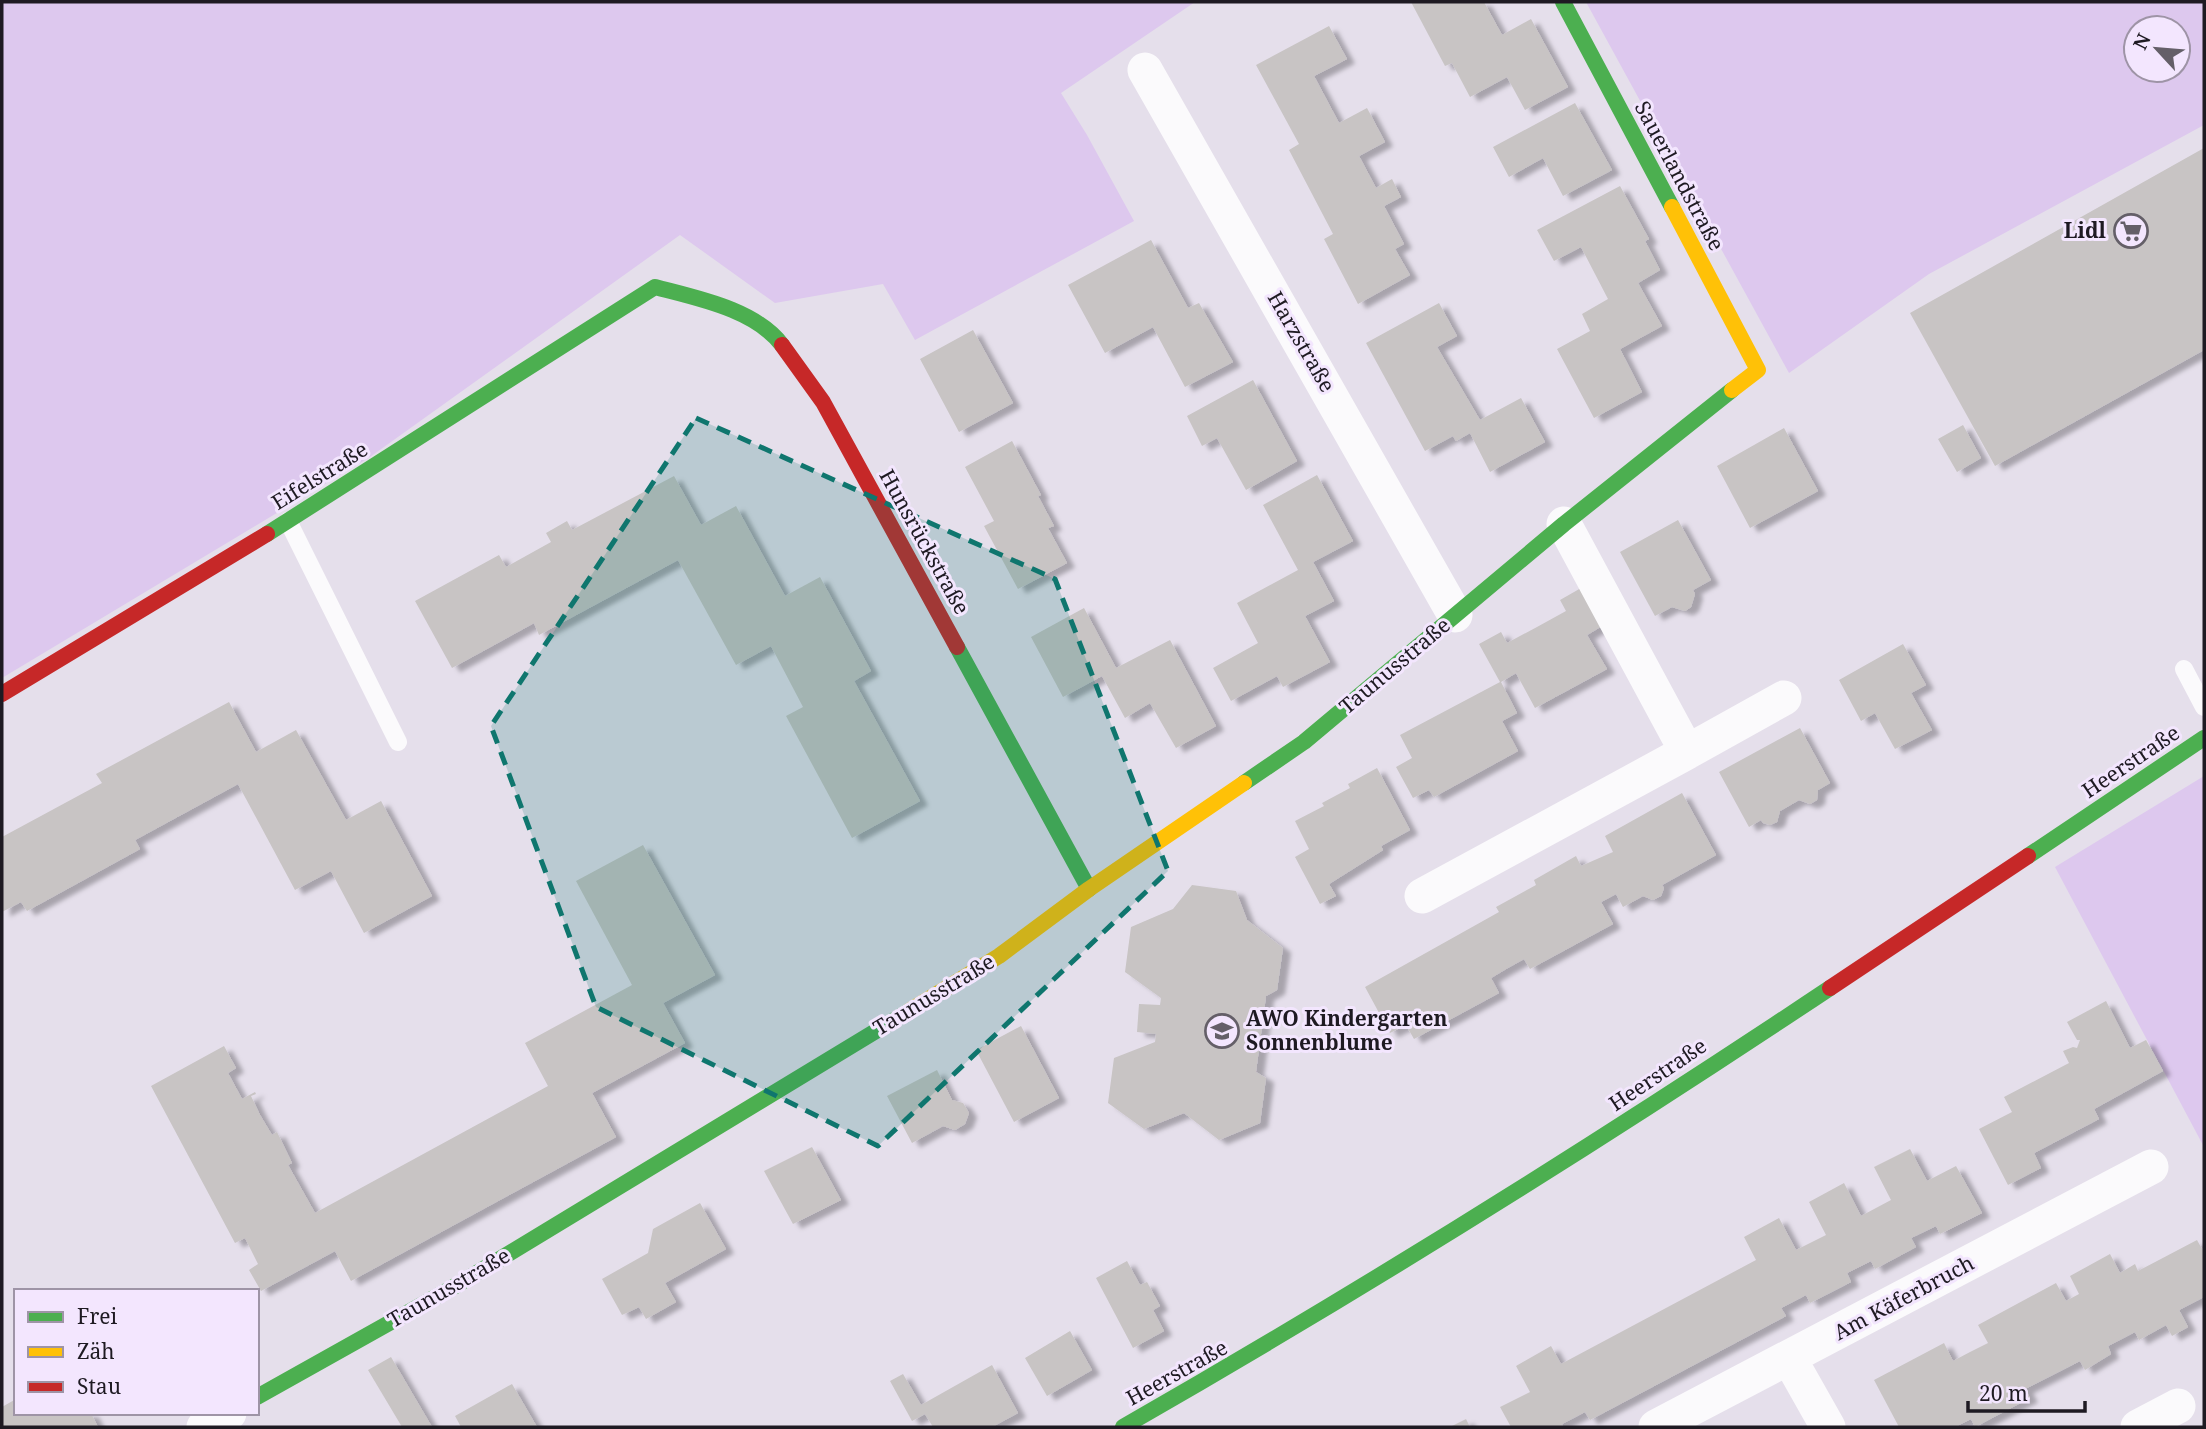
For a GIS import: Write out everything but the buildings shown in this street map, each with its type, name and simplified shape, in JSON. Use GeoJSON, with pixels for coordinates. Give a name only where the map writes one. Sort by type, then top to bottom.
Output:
{"type":"FeatureCollection","features":[{"type":"Feature","properties":{"kind":"street","name":"Sauerlandstraße"},"geometry":{"type":"LineString","coordinates":[[1563,2],[1758,370]]}},
{"type":"Feature","properties":{"kind":"street","name":"Harzstraße"},"geometry":{"type":"LineString","coordinates":[[1145,70],[1455,615]]}},
{"type":"Feature","properties":{"kind":"street","name":"Eifelstraße"},"geometry":{"type":"LineString","coordinates":[[2,694],[288,521],[655,287]]}},
{"type":"Feature","properties":{"kind":"street","name":"Hunsrückstraße"},"geometry":{"type":"LineString","coordinates":[[655,287],[729,307],[775,336],[824,402],[1089,889]]}},
{"type":"Feature","properties":{"kind":"street","name":"Taunusstraße"},"geometry":{"type":"LineString","coordinates":[[259,1396],[457,1285],[999,956],[1089,889],[1304,742],[1564,524],[1758,370]]}},
{"type":"Feature","properties":{"kind":"street"},"geometry":{"type":"LineString","coordinates":[[1564,524],[1687,752]]}},
{"type":"Feature","properties":{"kind":"street"},"geometry":{"type":"LineString","coordinates":[[1422,896],[1784,698]]}},
{"type":"Feature","properties":{"kind":"street","name":"Heerstraße"},"geometry":{"type":"LineString","coordinates":[[1123,1427],[1244,1360],[1592,1144],[2204,738]]}},
{"type":"Feature","properties":{"kind":"street","name":"Am Käferbruch"},"geometry":{"type":"LineString","coordinates":[[1656,1427],[2151,1167]]}},
{"type":"Feature","properties":{"kind":"street"},"geometry":{"type":"LineString","coordinates":[[1789,1358],[1828,1427]]}},
{"type":"Feature","properties":{"kind":"street"},"geometry":{"type":"LineString","coordinates":[[2138,1427],[2178,1406]]}},
{"type":"Feature","properties":{"kind":"street"},"geometry":{"type":"LineString","coordinates":[[204,1427],[225,1415]]}},
{"type":"Feature","properties":{"kind":"lane"},"geometry":{"type":"LineString","coordinates":[[288,521],[398,742]]}},
{"type":"Feature","properties":{"kind":"lane"},"geometry":{"type":"LineString","coordinates":[[2184,669],[2204,707]]}},
{"type":"Feature","properties":{"kind":"highlighted area"},"geometry":{"type":"Polygon","coordinates":[[[696,418],[1055,579],[1168,871],[878,1146],[596,1007],[491,726],[696,418]]]}},
{"type":"Feature","properties":{"kind":"shaded area"},"geometry":{"type":"Polygon","coordinates":[[[2,2],[1195,2],[1061,93],[1134,221],[915,340],[883,284],[775,303],[680,235],[370,457],[2,678],[2,2]]]}},
{"type":"Feature","properties":{"kind":"shaded area"},"geometry":{"type":"Polygon","coordinates":[[[1586,2],[2204,2],[2204,125],[1929,274],[1789,373],[1586,2]]]}},
{"type":"Feature","properties":{"kind":"shaded area"},"geometry":{"type":"Polygon","coordinates":[[[2204,776],[2204,1147],[2055,867],[2204,776]]]}},
{"type":"Feature","properties":{"kind":"traffic: fast"},"geometry":{"type":"LineString","coordinates":[[1563,2],[1672,207]]}},
{"type":"Feature","properties":{"kind":"traffic: fast"},"geometry":{"type":"LineString","coordinates":[[267,534],[655,287],[741,314],[757,322],[782,345]]}},
{"type":"Feature","properties":{"kind":"traffic: fast"},"geometry":{"type":"LineString","coordinates":[[1244,783],[1304,742],[1564,524],[1732,390]]}},
{"type":"Feature","properties":{"kind":"traffic: fast"},"geometry":{"type":"LineString","coordinates":[[957,647],[1089,889]]}},
{"type":"Feature","properties":{"kind":"traffic: fast"},"geometry":{"type":"LineString","coordinates":[[2028,856],[2204,738]]}},
{"type":"Feature","properties":{"kind":"traffic: fast"},"geometry":{"type":"LineString","coordinates":[[1123,1427],[1480,1214],[1830,988]]}},
{"type":"Feature","properties":{"kind":"traffic: fast"},"geometry":{"type":"LineString","coordinates":[[259,1396],[457,1285],[909,1011]]}},
{"type":"Feature","properties":{"kind":"traffic: slow"},"geometry":{"type":"LineString","coordinates":[[1672,207],[1758,370],[1732,390]]}},
{"type":"Feature","properties":{"kind":"traffic: slow"},"geometry":{"type":"LineString","coordinates":[[909,1011],[999,956],[1089,889],[1244,783]]}},
{"type":"Feature","properties":{"kind":"traffic: jam"},"geometry":{"type":"LineString","coordinates":[[782,345],[823,402],[957,647]]}},
{"type":"Feature","properties":{"kind":"traffic: jam"},"geometry":{"type":"LineString","coordinates":[[2,694],[267,534]]}},
{"type":"Feature","properties":{"kind":"traffic: jam"},"geometry":{"type":"LineString","coordinates":[[1830,988],[2028,856]]}},
{"type":"Feature","properties":{"kind":"place","name":"Lidl"},"geometry":{"type":"Point","coordinates":[2131,231]}},
{"type":"Feature","properties":{"kind":"place","name":"AWO Kindergarten Sonnenblume"},"geometry":{"type":"Point","coordinates":[1222,1031]}}]}
